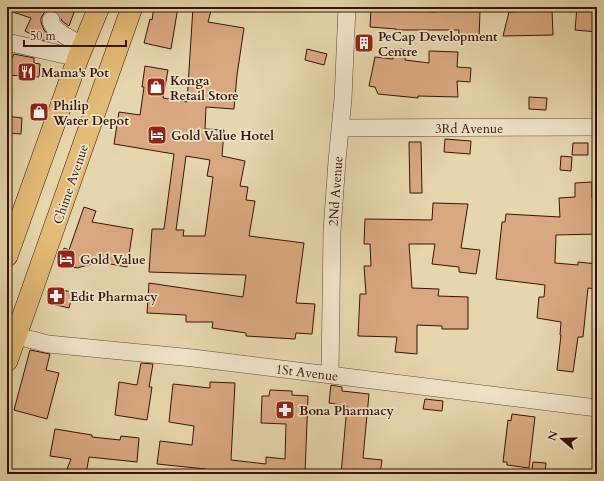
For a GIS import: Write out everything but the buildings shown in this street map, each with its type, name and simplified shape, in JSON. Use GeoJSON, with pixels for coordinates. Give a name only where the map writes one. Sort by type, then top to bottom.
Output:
{"type":"FeatureCollection","features":[{"type":"Feature","properties":{"kind":"main road"},"geometry":{"type":"LineString","coordinates":[[7,256],[80,52],[99,7]]}},
{"type":"Feature","properties":{"kind":"main road","name":"Chime Avenue"},"geometry":{"type":"LineString","coordinates":[[7,361],[12,336],[132,7]]}},
{"type":"Feature","properties":{"kind":"street","name":"2Nd Avenue"},"geometry":{"type":"LineString","coordinates":[[330,375],[332,232],[343,99],[347,7]]}},
{"type":"Feature","properties":{"kind":"street"},"geometry":{"type":"LineString","coordinates":[[51,20],[54,29],[80,52]]}},
{"type":"Feature","properties":{"kind":"street"},"geometry":{"type":"LineString","coordinates":[[7,42],[80,52]]}},
{"type":"Feature","properties":{"kind":"street","name":"3Rd Avenue"},"geometry":{"type":"LineString","coordinates":[[340,128],[597,128]]}},
{"type":"Feature","properties":{"kind":"street","name":"1St Avenue"},"geometry":{"type":"LineString","coordinates":[[12,336],[48,344],[193,358],[597,408]]}},
{"type":"Feature","properties":{"kind":"tunnel"},"geometry":{"type":"LineString","coordinates":[[51,20],[56,7]]}},
{"type":"Feature","properties":{"kind":"place","name":"PeCap Development Centre"},"geometry":{"type":"Point","coordinates":[364,43]}},
{"type":"Feature","properties":{"kind":"place","name":"Mama's Pot"},"geometry":{"type":"Point","coordinates":[27,72]}},
{"type":"Feature","properties":{"kind":"place","name":"Konga Retail Store"},"geometry":{"type":"Point","coordinates":[156,87]}},
{"type":"Feature","properties":{"kind":"place","name":"Philip Water Depot"},"geometry":{"type":"Point","coordinates":[39,112]}},
{"type":"Feature","properties":{"kind":"place","name":"Gold Value Hotel"},"geometry":{"type":"Point","coordinates":[157,135]}},
{"type":"Feature","properties":{"kind":"place","name":"Gold Value"},"geometry":{"type":"Point","coordinates":[66,259]}},
{"type":"Feature","properties":{"kind":"place","name":"Edit Pharmacy"},"geometry":{"type":"Point","coordinates":[56,296]}},
{"type":"Feature","properties":{"kind":"place","name":"Bona Pharmacy"},"geometry":{"type":"Point","coordinates":[285,410]}}]}
